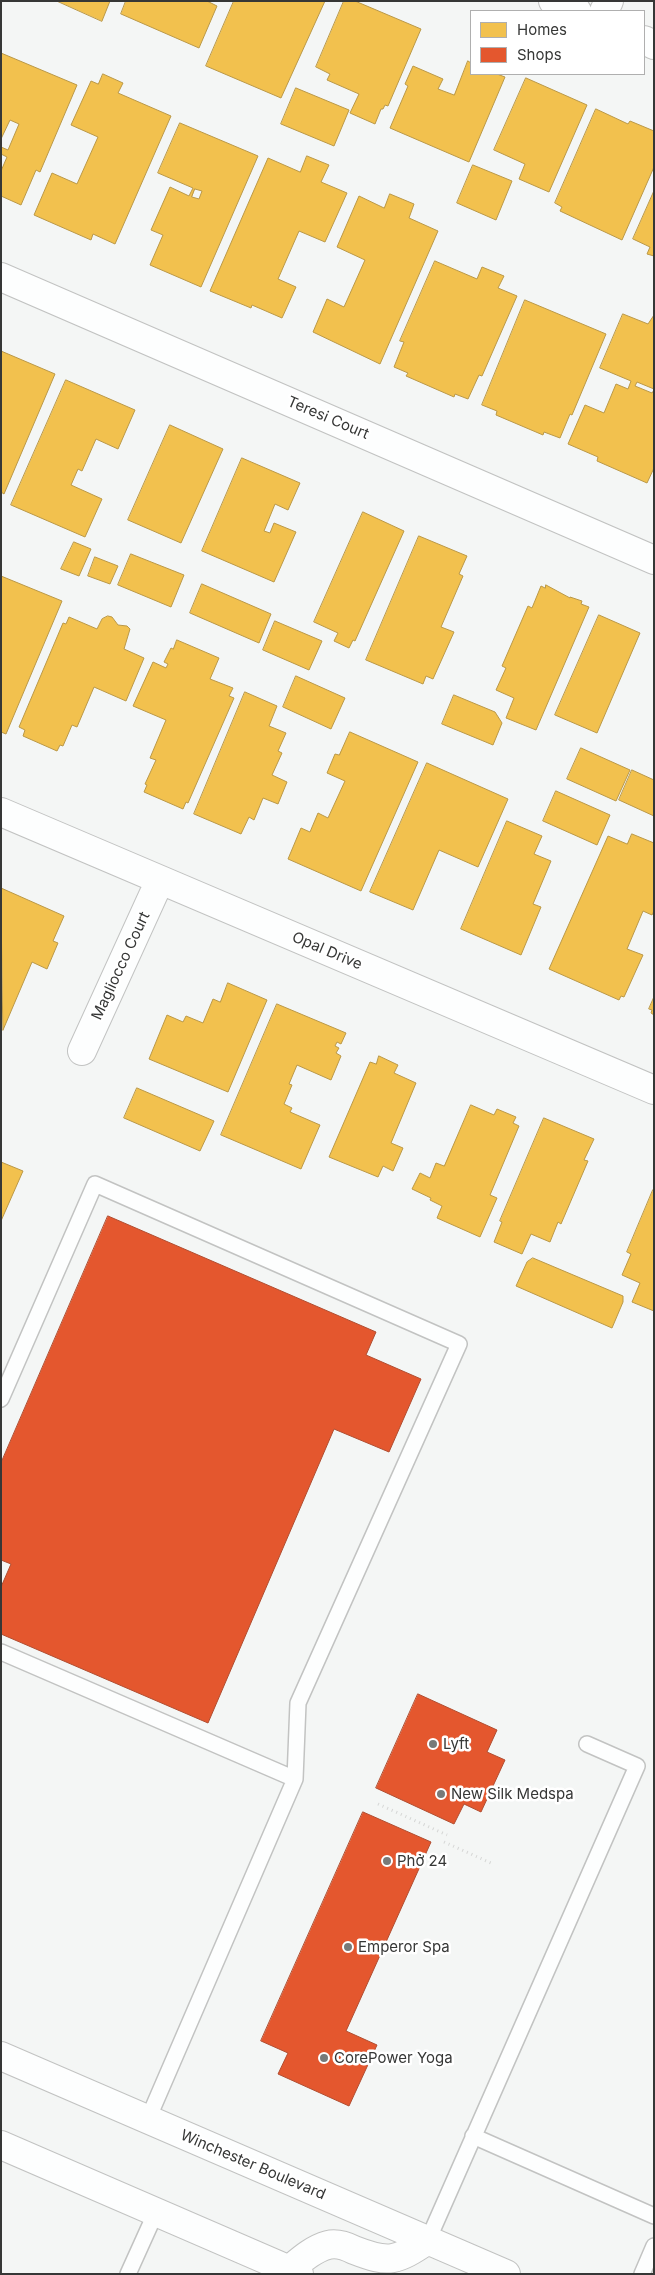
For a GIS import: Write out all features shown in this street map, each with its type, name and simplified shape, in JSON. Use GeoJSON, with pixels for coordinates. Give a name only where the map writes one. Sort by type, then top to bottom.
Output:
{"type":"FeatureCollection","features":[{"type":"Feature","properties":{"kind":"street"},"geometry":{"type":"LineString","coordinates":[[554,1],[575,10]]}},
{"type":"Feature","properties":{"kind":"street","name":"Teresi Court"},"geometry":{"type":"LineString","coordinates":[[1,277],[654,560]]}},
{"type":"Feature","properties":{"kind":"street","name":"Opal Drive"},"geometry":{"type":"LineString","coordinates":[[1,812],[654,1090]]}},
{"type":"Feature","properties":{"kind":"street","name":"Magliocco Court"},"geometry":{"type":"LineString","coordinates":[[82,1051],[160,880]]}},
{"type":"Feature","properties":{"kind":"street","name":"Winchester Boulevard"},"geometry":{"type":"LineString","coordinates":[[1,2056],[506,2274]]}},
{"type":"Feature","properties":{"kind":"street"},"geometry":{"type":"LineString","coordinates":[[1,2145],[294,2272],[312,2251],[330,2245],[345,2246],[377,2259],[394,2259],[410,2252],[428,2240]]}},
{"type":"Feature","properties":{"kind":"lane"},"geometry":{"type":"LineString","coordinates":[[1,1399],[96,1184],[459,1344],[298,1703],[295,1779],[148,2119]]}},
{"type":"Feature","properties":{"kind":"lane"},"geometry":{"type":"LineString","coordinates":[[1,1652],[295,1779]]}},
{"type":"Feature","properties":{"kind":"lane"},"geometry":{"type":"LineString","coordinates":[[428,2240],[637,1766],[588,1744]]}},
{"type":"Feature","properties":{"kind":"lane"},"geometry":{"type":"LineString","coordinates":[[473,2136],[654,2216]]}},
{"type":"Feature","properties":{"kind":"lane"},"geometry":{"type":"LineString","coordinates":[[128,2274],[156,2212]]}},
{"type":"Feature","properties":{"kind":"lane"},"geometry":{"type":"LineString","coordinates":[[642,2274],[654,2246]]}},
{"type":"Feature","properties":{"kind":"path"},"geometry":{"type":"LineString","coordinates":[[378,1804],[447,1835]]}},
{"type":"Feature","properties":{"kind":"path"},"geometry":{"type":"LineString","coordinates":[[444,1842],[491,1863]]}},
{"type":"Feature","properties":{"kind":"building: Homes"},"geometry":{"type":"Polygon","coordinates":[[[57,1],[110,1],[102,21],[57,1]]]}},
{"type":"Feature","properties":{"kind":"building: Homes"},"geometry":{"type":"Polygon","coordinates":[[[126,1],[207,1],[217,6],[199,48],[121,14],[126,1]]]}},
{"type":"Feature","properties":{"kind":"building: Homes"},"geometry":{"type":"Polygon","coordinates":[[[234,1],[325,1],[281,98],[206,66],[234,1]]]}},
{"type":"Feature","properties":{"kind":"building: Homes"},"geometry":{"type":"Polygon","coordinates":[[[344,1],[355,1],[421,29],[388,106],[385,105],[381,109],[375,124],[350,113],[359,94],[327,80],[330,74],[316,67],[344,1]]]}},
{"type":"Feature","properties":{"kind":"building: Homes"},"geometry":{"type":"Polygon","coordinates":[[[1,53],[77,85],[40,172],[36,170],[21,205],[1,196],[1,171],[7,157],[1,154],[1,147],[8,150],[19,124],[10,120],[1,139],[1,53]]]}},
{"type":"Feature","properties":{"kind":"building: Homes"},"geometry":{"type":"Polygon","coordinates":[[[468,61],[470,62],[470,75],[500,75],[505,77],[469,162],[390,128],[408,86],[405,84],[413,66],[443,79],[438,89],[454,95],[468,61]]]}},
{"type":"Feature","properties":{"kind":"building: Homes"},"geometry":{"type":"Polygon","coordinates":[[[103,74],[123,83],[118,93],[171,116],[115,244],[93,234],[91,240],[34,215],[52,173],[77,184],[98,137],[71,125],[91,81],[98,84],[103,74]]]}},
{"type":"Feature","properties":{"kind":"building: Homes"},"geometry":{"type":"Polygon","coordinates":[[[526,78],[587,105],[549,192],[519,179],[525,164],[494,150],[526,78]]]}},
{"type":"Feature","properties":{"kind":"building: Homes"},"geometry":{"type":"Polygon","coordinates":[[[296,88],[349,110],[334,146],[281,124],[296,88]]]}},
{"type":"Feature","properties":{"kind":"building: Homes"},"geometry":{"type":"Polygon","coordinates":[[[596,109],[628,124],[630,121],[654,131],[654,167],[622,240],[560,211],[562,207],[555,203],[596,109]]]}},
{"type":"Feature","properties":{"kind":"building: Homes"},"geometry":{"type":"Polygon","coordinates":[[[180,123],[258,156],[201,287],[150,265],[163,235],[151,230],[170,187],[189,196],[193,188],[158,173],[180,123]],[[195,189],[192,197],[199,199],[202,191],[195,189]]]}},
{"type":"Feature","properties":{"kind":"building: Homes"},"geometry":{"type":"Polygon","coordinates":[[[307,156],[329,165],[321,182],[347,193],[325,242],[299,231],[278,279],[296,287],[282,318],[252,305],[251,308],[210,291],[268,158],[300,172],[307,156]]]}},
{"type":"Feature","properties":{"kind":"building: Homes"},"geometry":{"type":"Polygon","coordinates":[[[473,165],[512,181],[496,220],[457,203],[473,165]]]}},
{"type":"Feature","properties":{"kind":"building: Homes"},"geometry":{"type":"Polygon","coordinates":[[[654,191],[654,256],[647,254],[650,247],[633,239],[654,191]]]}},
{"type":"Feature","properties":{"kind":"building: Homes"},"geometry":{"type":"Polygon","coordinates":[[[390,194],[414,204],[409,218],[438,231],[380,364],[313,332],[327,299],[344,307],[365,260],[337,247],[359,196],[384,208],[390,194]]]}},
{"type":"Feature","properties":{"kind":"building: Homes"},"geometry":{"type":"Polygon","coordinates":[[[435,261],[477,279],[482,267],[504,276],[498,288],[517,296],[482,376],[479,375],[468,399],[455,394],[454,397],[406,376],[408,373],[394,367],[404,342],[400,341],[435,261]]]}},
{"type":"Feature","properties":{"kind":"building: Homes"},"geometry":{"type":"Polygon","coordinates":[[[525,300],[606,334],[572,415],[570,414],[560,438],[544,432],[543,435],[496,415],[497,411],[482,405],[525,300]]]}},
{"type":"Feature","properties":{"kind":"building: Homes"},"geometry":{"type":"Polygon","coordinates":[[[623,314],[648,324],[654,315],[654,389],[637,382],[635,386],[652,393],[654,390],[654,468],[647,483],[597,461],[598,457],[568,444],[585,405],[604,413],[616,384],[628,389],[631,381],[600,368],[623,314]]]}},
{"type":"Feature","properties":{"kind":"building: Homes"},"geometry":{"type":"Polygon","coordinates":[[[1,351],[55,374],[4,494],[1,492],[1,351]]]}},
{"type":"Feature","properties":{"kind":"building: Homes"},"geometry":{"type":"Polygon","coordinates":[[[66,380],[135,410],[118,449],[96,439],[82,471],[78,469],[71,485],[102,499],[85,537],[11,505],[66,380]]]}},
{"type":"Feature","properties":{"kind":"building: Homes"},"geometry":{"type":"Polygon","coordinates":[[[170,425],[223,449],[181,543],[128,520],[170,425]]]}},
{"type":"Feature","properties":{"kind":"building: Homes"},"geometry":{"type":"Polygon","coordinates":[[[242,458],[300,483],[288,510],[275,504],[264,531],[270,533],[274,523],[296,532],[274,582],[202,551],[242,458]]]}},
{"type":"Feature","properties":{"kind":"building: Homes"},"geometry":{"type":"Polygon","coordinates":[[[363,512],[404,531],[355,641],[353,640],[349,648],[334,641],[338,633],[314,622],[363,512]]]}},
{"type":"Feature","properties":{"kind":"building: Homes"},"geometry":{"type":"Polygon","coordinates":[[[419,536],[467,556],[459,574],[463,576],[441,627],[454,632],[433,679],[426,676],[423,684],[366,660],[419,536]]]}},
{"type":"Feature","properties":{"kind":"building: Homes"},"geometry":{"type":"Polygon","coordinates":[[[74,542],[91,549],[79,576],[61,569],[74,542]]]}},
{"type":"Feature","properties":{"kind":"building: Homes"},"geometry":{"type":"Polygon","coordinates":[[[131,554],[184,575],[171,607],[118,585],[131,554]]]}},
{"type":"Feature","properties":{"kind":"building: Homes"},"geometry":{"type":"Polygon","coordinates":[[[95,557],[118,566],[110,584],[88,576],[95,557]]]}},
{"type":"Feature","properties":{"kind":"building: Homes"},"geometry":{"type":"Polygon","coordinates":[[[1,576],[62,601],[6,734],[1,732],[1,576]]]}},
{"type":"Feature","properties":{"kind":"building: Homes"},"geometry":{"type":"Polygon","coordinates":[[[202,584],[271,614],[259,643],[190,613],[202,584]]]}},
{"type":"Feature","properties":{"kind":"building: Homes"},"geometry":{"type":"Polygon","coordinates":[[[546,585],[570,598],[582,601],[581,604],[589,607],[536,730],[506,718],[514,698],[496,690],[506,668],[502,666],[528,606],[532,608],[541,586],[545,588],[546,585]]]}},
{"type":"Feature","properties":{"kind":"building: Homes"},"geometry":{"type":"Polygon","coordinates":[[[599,615],[640,633],[597,733],[555,715],[599,615]]]}},
{"type":"Feature","properties":{"kind":"building: Homes"},"geometry":{"type":"Polygon","coordinates":[[[108,616],[112,617],[118,625],[127,626],[130,629],[124,649],[144,658],[126,701],[94,687],[77,727],[72,725],[63,746],[60,745],[57,751],[23,736],[25,730],[19,727],[63,623],[66,624],[69,617],[97,629],[102,619],[108,616]]]}},
{"type":"Feature","properties":{"kind":"building: Homes"},"geometry":{"type":"Polygon","coordinates":[[[275,621],[322,641],[309,670],[263,650],[275,621]]]}},
{"type":"Feature","properties":{"kind":"building: Homes"},"geometry":{"type":"Polygon","coordinates":[[[177,640],[219,658],[210,679],[233,688],[229,696],[234,698],[188,803],[186,802],[183,809],[144,792],[147,785],[145,784],[156,760],[150,758],[166,720],[133,706],[153,662],[166,668],[168,664],[164,662],[177,640]]]}},
{"type":"Feature","properties":{"kind":"building: Homes"},"geometry":{"type":"Polygon","coordinates":[[[296,676],[345,698],[331,729],[283,707],[296,676]]]}},
{"type":"Feature","properties":{"kind":"building: Homes"},"geometry":{"type":"Polygon","coordinates":[[[245,692],[277,706],[269,726],[286,733],[278,751],[282,753],[272,775],[287,782],[278,804],[263,798],[254,820],[249,817],[241,834],[194,814],[245,692]]]}},
{"type":"Feature","properties":{"kind":"building: Homes"},"geometry":{"type":"Polygon","coordinates":[[[454,695],[495,712],[502,723],[493,745],[442,724],[454,695]]]}},
{"type":"Feature","properties":{"kind":"building: Homes"},"geometry":{"type":"Polygon","coordinates":[[[350,732],[418,762],[361,891],[288,859],[301,828],[310,832],[318,813],[328,818],[345,781],[327,773],[335,754],[339,755],[350,732]]]}},
{"type":"Feature","properties":{"kind":"building: Homes"},"geometry":{"type":"Polygon","coordinates":[[[581,748],[630,770],[616,801],[567,779],[581,748]]]}},
{"type":"Feature","properties":{"kind":"building: Homes"},"geometry":{"type":"Polygon","coordinates":[[[427,763],[508,799],[478,867],[439,850],[413,910],[370,892],[427,763]]]}},
{"type":"Feature","properties":{"kind":"building: Homes"},"geometry":{"type":"Polygon","coordinates":[[[632,770],[654,780],[654,816],[619,800],[632,770]]]}},
{"type":"Feature","properties":{"kind":"building: Homes"},"geometry":{"type":"Polygon","coordinates":[[[556,791],[610,815],[597,845],[543,821],[556,791]]]}},
{"type":"Feature","properties":{"kind":"building: Homes"},"geometry":{"type":"Polygon","coordinates":[[[507,821],[542,836],[534,854],[551,861],[533,904],[541,907],[521,955],[461,929],[507,821]]]}},
{"type":"Feature","properties":{"kind":"building: Homes"},"geometry":{"type":"Polygon","coordinates":[[[632,834],[654,843],[654,911],[652,915],[643,911],[627,949],[643,955],[624,997],[621,996],[619,1000],[549,969],[608,836],[627,844],[632,834]]]}},
{"type":"Feature","properties":{"kind":"building: Homes"},"geometry":{"type":"Polygon","coordinates":[[[1,888],[64,916],[53,941],[58,943],[47,969],[32,962],[3,1030],[1,888]]]}},
{"type":"Feature","properties":{"kind":"building: Homes"},"geometry":{"type":"Polygon","coordinates":[[[228,983],[267,1000],[228,1092],[149,1059],[167,1015],[183,1022],[186,1016],[203,1023],[213,999],[220,1002],[228,983]]]}},
{"type":"Feature","properties":{"kind":"building: Homes"},"geometry":{"type":"Polygon","coordinates":[[[654,997],[654,1015],[651,1013],[652,1010],[649,1009],[654,997]]]}},
{"type":"Feature","properties":{"kind":"building: Homes"},"geometry":{"type":"Polygon","coordinates":[[[277,1004],[346,1033],[341,1044],[337,1042],[335,1046],[339,1048],[336,1053],[341,1056],[331,1080],[297,1065],[289,1084],[292,1085],[284,1104],[292,1108],[290,1112],[320,1125],[301,1169],[221,1135],[277,1004]]]}},
{"type":"Feature","properties":{"kind":"building: Homes"},"geometry":{"type":"Polygon","coordinates":[[[379,1056],[398,1065],[394,1073],[416,1083],[391,1143],[403,1148],[393,1171],[383,1166],[378,1177],[329,1157],[370,1062],[376,1064],[379,1056]]]}},
{"type":"Feature","properties":{"kind":"building: Homes"},"geometry":{"type":"Polygon","coordinates":[[[137,1088],[214,1121],[200,1151],[124,1118],[137,1088]]]}},
{"type":"Feature","properties":{"kind":"building: Homes"},"geometry":{"type":"Polygon","coordinates":[[[471,1105],[494,1115],[497,1109],[516,1117],[513,1123],[519,1126],[490,1195],[497,1198],[480,1237],[437,1218],[442,1206],[430,1200],[431,1198],[412,1189],[420,1173],[430,1178],[436,1163],[444,1166],[471,1105]]]}},
{"type":"Feature","properties":{"kind":"building: Homes"},"geometry":{"type":"Polygon","coordinates":[[[544,1118],[594,1139],[584,1160],[588,1161],[561,1224],[558,1222],[550,1242],[531,1234],[522,1254],[494,1242],[502,1222],[500,1221],[544,1118]]]}},
{"type":"Feature","properties":{"kind":"building: Homes"},"geometry":{"type":"Polygon","coordinates":[[[1,1162],[23,1171],[1,1221],[1,1162]]]}},
{"type":"Feature","properties":{"kind":"building: Homes"},"geometry":{"type":"Polygon","coordinates":[[[653,1190],[654,1311],[632,1302],[640,1283],[622,1275],[631,1254],[627,1252],[653,1190]]]}},
{"type":"Feature","properties":{"kind":"building: Homes"},"geometry":{"type":"Polygon","coordinates":[[[533,1258],[623,1296],[623,1302],[612,1328],[516,1286],[527,1262],[533,1258]]]}},
{"type":"Feature","properties":{"kind":"building: Shops"},"geometry":{"type":"Polygon","coordinates":[[[108,1216],[376,1332],[366,1355],[421,1379],[389,1452],[334,1429],[208,1723],[1,1634],[1,1587],[11,1564],[1,1560],[1,1463],[108,1216]]]}},
{"type":"Feature","properties":{"kind":"building: Shops"},"geometry":{"type":"Polygon","coordinates":[[[418,1694],[497,1730],[487,1752],[505,1760],[481,1812],[464,1804],[454,1824],[376,1788],[418,1694]]]}},
{"type":"Feature","properties":{"kind":"building: Shops"},"geometry":{"type":"Polygon","coordinates":[[[363,1812],[431,1842],[346,2031],[377,2045],[349,2106],[278,2074],[288,2053],[261,2041],[363,1812]]]}},
{"type":"Feature","properties":{"kind":"place","name":"Lyft"},"geometry":{"type":"Point","coordinates":[433,1744]}},
{"type":"Feature","properties":{"kind":"place","name":"New Silk Medspa"},"geometry":{"type":"Point","coordinates":[441,1794]}},
{"type":"Feature","properties":{"kind":"place","name":"Phở 24"},"geometry":{"type":"Point","coordinates":[387,1861]}},
{"type":"Feature","properties":{"kind":"place","name":"Emperor Spa"},"geometry":{"type":"Point","coordinates":[348,1947]}},
{"type":"Feature","properties":{"kind":"place","name":"CorePower Yoga"},"geometry":{"type":"Point","coordinates":[324,2058]}}]}
